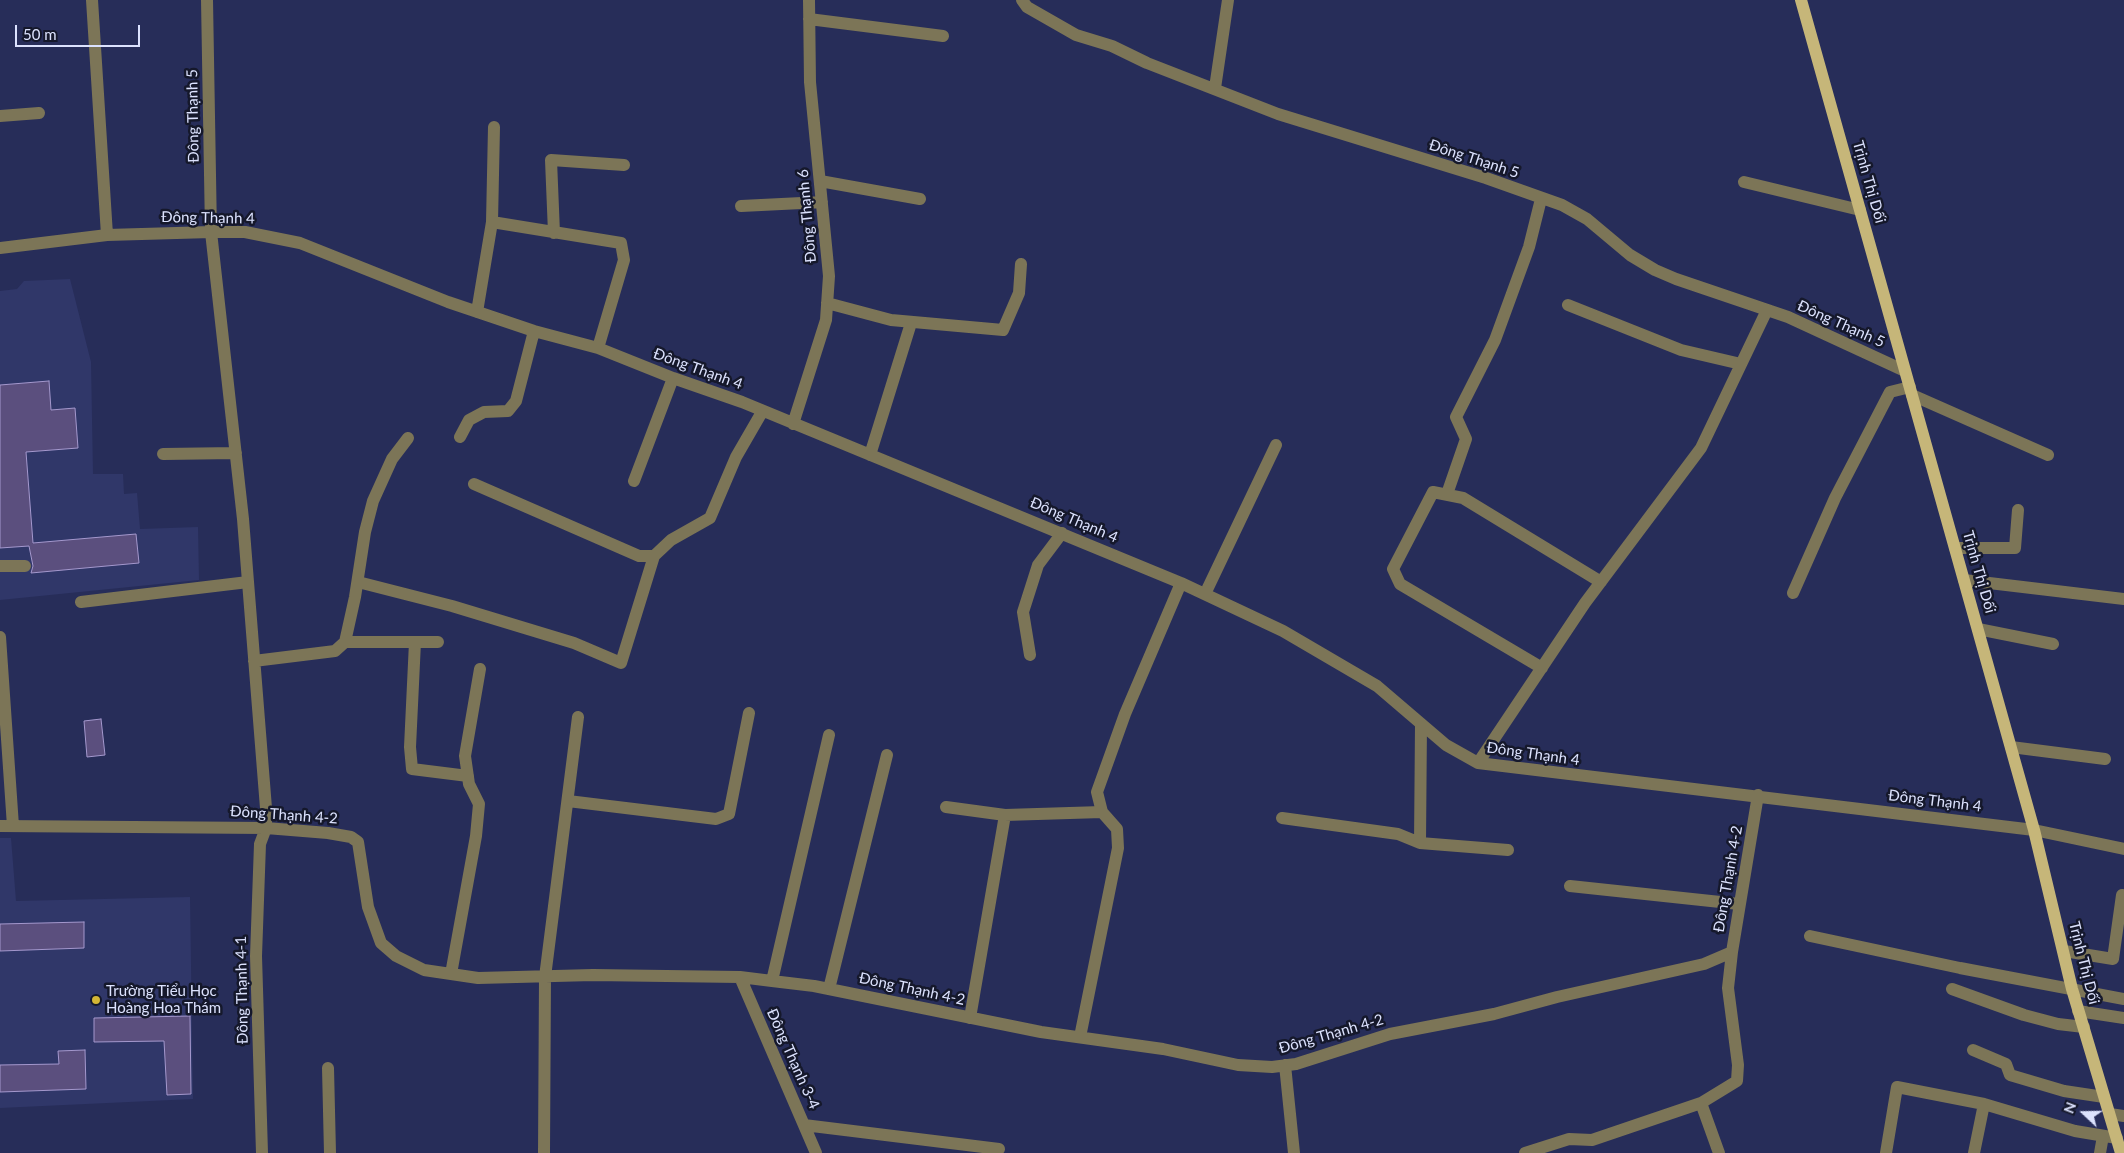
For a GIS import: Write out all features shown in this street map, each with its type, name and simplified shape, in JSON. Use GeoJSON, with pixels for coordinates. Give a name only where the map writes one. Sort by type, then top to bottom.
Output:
{"type":"FeatureCollection","features":[{"type":"Feature","properties":{"kind":"main road","name":"Trịnh Thị Dối"},"geometry":{"type":"LineString","coordinates":[[1801,0],[2034,830],[2078,1011],[2121,1153]]}},
{"type":"Feature","properties":{"kind":"street"},"geometry":{"type":"LineString","coordinates":[[92,0],[107,235]]}},
{"type":"Feature","properties":{"kind":"street","name":"Đông Thạnh 5"},"geometry":{"type":"LineString","coordinates":[[207,0],[212,232],[248,582]]}},
{"type":"Feature","properties":{"kind":"street","name":"Đông Thạnh 6"},"geometry":{"type":"LineString","coordinates":[[794,424],[826,320],[829,276],[810,82],[809,0]]}},
{"type":"Feature","properties":{"kind":"street","name":"Đông Thạnh 5"},"geometry":{"type":"LineString","coordinates":[[1022,0],[1027,7],[1076,35],[1112,46],[1147,64],[1215,88],[1278,114],[1486,178],[1562,205],[1588,218],[1630,255],[1655,270],[1788,318],[1905,371]]}},
{"type":"Feature","properties":{"kind":"street"},"geometry":{"type":"LineString","coordinates":[[1215,88],[1228,0]]}},
{"type":"Feature","properties":{"kind":"street"},"geometry":{"type":"LineString","coordinates":[[809,19],[943,36]]}},
{"type":"Feature","properties":{"kind":"street"},"geometry":{"type":"LineString","coordinates":[[0,116],[39,112]]}},
{"type":"Feature","properties":{"kind":"street"},"geometry":{"type":"LineString","coordinates":[[477,312],[492,222],[494,127]]}},
{"type":"Feature","properties":{"kind":"street"},"geometry":{"type":"LineString","coordinates":[[554,233],[551,160],[624,165]]}},
{"type":"Feature","properties":{"kind":"street"},"geometry":{"type":"LineString","coordinates":[[820,181],[920,199]]}},
{"type":"Feature","properties":{"kind":"street"},"geometry":{"type":"LineString","coordinates":[[1744,182],[1860,210]]}},
{"type":"Feature","properties":{"kind":"street"},"geometry":{"type":"LineString","coordinates":[[1447,494],[1466,439],[1456,417],[1495,340],[1529,247],[1541,199]]}},
{"type":"Feature","properties":{"kind":"street"},"geometry":{"type":"LineString","coordinates":[[741,206],[822,202]]}},
{"type":"Feature","properties":{"kind":"street"},"geometry":{"type":"LineString","coordinates":[[492,222],[621,243],[624,260],[598,348]]}},
{"type":"Feature","properties":{"kind":"street","name":"Đông Thạnh 4"},"geometry":{"type":"LineString","coordinates":[[0,248],[107,235],[212,232],[245,232],[300,243],[477,312],[534,331],[598,348],[673,378],[742,402],[762,412],[1181,583],[1283,631],[1377,686],[1446,745],[1478,763],[1563,775],[1758,796],[2034,830],[2124,849]]}},
{"type":"Feature","properties":{"kind":"street"},"geometry":{"type":"LineString","coordinates":[[827,303],[891,320],[1003,330],[1019,293],[1021,264]]}},
{"type":"Feature","properties":{"kind":"street"},"geometry":{"type":"LineString","coordinates":[[1568,305],[1681,350],[1741,364]]}},
{"type":"Feature","properties":{"kind":"street"},"geometry":{"type":"LineString","coordinates":[[1478,763],[1601,582],[1701,448],[1767,310]]}},
{"type":"Feature","properties":{"kind":"street"},"geometry":{"type":"LineString","coordinates":[[870,455],[911,323]]}},
{"type":"Feature","properties":{"kind":"street"},"geometry":{"type":"LineString","coordinates":[[460,437],[469,420],[484,412],[508,411],[516,401],[534,331]]}},
{"type":"Feature","properties":{"kind":"street"},"geometry":{"type":"LineString","coordinates":[[634,481],[673,378]]}},
{"type":"Feature","properties":{"kind":"street"},"geometry":{"type":"LineString","coordinates":[[1793,592],[1836,498],[1890,392],[1911,391],[2048,456]]}},
{"type":"Feature","properties":{"kind":"street"},"geometry":{"type":"LineString","coordinates":[[358,582],[574,643],[621,663],[654,556],[671,540],[710,518],[736,457],[762,412]]}},
{"type":"Feature","properties":{"kind":"street"},"geometry":{"type":"LineString","coordinates":[[254,661],[335,651],[344,642],[358,582],[365,532],[373,501],[392,460],[408,438]]}},
{"type":"Feature","properties":{"kind":"street"},"geometry":{"type":"LineString","coordinates":[[1205,594],[1276,445]]}},
{"type":"Feature","properties":{"kind":"street"},"geometry":{"type":"LineString","coordinates":[[163,454],[236,453]]}},
{"type":"Feature","properties":{"kind":"street"},"geometry":{"type":"LineString","coordinates":[[474,484],[639,556],[654,556]]}},
{"type":"Feature","properties":{"kind":"street"},"geometry":{"type":"LineString","coordinates":[[1542,668],[1400,584],[1393,568],[1433,492],[1463,498],[1601,582]]}},
{"type":"Feature","properties":{"kind":"street"},"geometry":{"type":"LineString","coordinates":[[1955,548],[2015,548],[2018,510]]}},
{"type":"Feature","properties":{"kind":"street"},"geometry":{"type":"LineString","coordinates":[[1030,655],[1023,612],[1038,565],[1062,533]]}},
{"type":"Feature","properties":{"kind":"street"},"geometry":{"type":"LineString","coordinates":[[0,566],[25,566]]}},
{"type":"Feature","properties":{"kind":"street"},"geometry":{"type":"LineString","coordinates":[[1964,580],[2124,599]]}},
{"type":"Feature","properties":{"kind":"street"},"geometry":{"type":"LineString","coordinates":[[80,602],[248,582]]}},
{"type":"Feature","properties":{"kind":"street","name":"Đông Thạnh 4-1"},"geometry":{"type":"LineString","coordinates":[[248,582],[266,828],[260,844],[256,956],[262,1153]]}},
{"type":"Feature","properties":{"kind":"street"},"geometry":{"type":"LineString","coordinates":[[1080,1037],[1118,848],[1117,829],[1102,812],[1098,792],[1125,714],[1181,583]]}},
{"type":"Feature","properties":{"kind":"street"},"geometry":{"type":"LineString","coordinates":[[1978,629],[2053,644]]}},
{"type":"Feature","properties":{"kind":"street"},"geometry":{"type":"LineString","coordinates":[[0,637],[6,826]]}},
{"type":"Feature","properties":{"kind":"street"},"geometry":{"type":"LineString","coordinates":[[344,642],[438,642]]}},
{"type":"Feature","properties":{"kind":"street"},"geometry":{"type":"LineString","coordinates":[[415,642],[410,747],[412,769],[468,776]]}},
{"type":"Feature","properties":{"kind":"street"},"geometry":{"type":"LineString","coordinates":[[451,974],[476,836],[479,804],[469,784],[465,756],[480,669]]}},
{"type":"Feature","properties":{"kind":"street"},"geometry":{"type":"LineString","coordinates":[[568,802],[716,819],[729,814],[749,713]]}},
{"type":"Feature","properties":{"kind":"street"},"geometry":{"type":"LineString","coordinates":[[544,1153],[545,978],[578,717]]}},
{"type":"Feature","properties":{"kind":"street"},"geometry":{"type":"LineString","coordinates":[[1420,843],[1421,724]]}},
{"type":"Feature","properties":{"kind":"street"},"geometry":{"type":"LineString","coordinates":[[772,981],[829,735]]}},
{"type":"Feature","properties":{"kind":"street"},"geometry":{"type":"LineString","coordinates":[[2011,747],[2105,760]]}},
{"type":"Feature","properties":{"kind":"street"},"geometry":{"type":"LineString","coordinates":[[830,989],[887,755]]}},
{"type":"Feature","properties":{"kind":"street","name":"Đông Thạnh 4-2"},"geometry":{"type":"LineString","coordinates":[[6,826],[266,828],[328,833],[350,837],[358,842],[368,907],[381,943],[396,956],[424,970],[478,978],[545,978],[593,975],[740,978],[772,981],[830,989],[970,1018],[1163,1049],[1238,1065],[1272,1067],[1285,1065],[1390,1034],[1494,1014],[1557,997],[1704,964],[1732,952],[1758,796]]}},
{"type":"Feature","properties":{"kind":"street"},"geometry":{"type":"LineString","coordinates":[[946,807],[1005,815],[1102,812]]}},
{"type":"Feature","properties":{"kind":"street"},"geometry":{"type":"LineString","coordinates":[[970,1018],[1005,815]]}},
{"type":"Feature","properties":{"kind":"street"},"geometry":{"type":"LineString","coordinates":[[1282,818],[1398,834],[1420,843],[1508,850]]}},
{"type":"Feature","properties":{"kind":"street"},"geometry":{"type":"LineString","coordinates":[[1570,886],[1739,904]]}},
{"type":"Feature","properties":{"kind":"street"},"geometry":{"type":"LineString","coordinates":[[2064,951],[2112,959],[2122,895]]}},
{"type":"Feature","properties":{"kind":"street"},"geometry":{"type":"LineString","coordinates":[[1810,936],[1960,968],[2124,999]]}},
{"type":"Feature","properties":{"kind":"street"},"geometry":{"type":"LineString","coordinates":[[1525,1153],[1569,1139],[1592,1140],[1701,1103],[1737,1081],[1738,1065],[1728,988],[1732,952]]}},
{"type":"Feature","properties":{"kind":"street","name":"Đông Thạnh 3-4"},"geometry":{"type":"LineString","coordinates":[[740,978],[816,1153]]}},
{"type":"Feature","properties":{"kind":"street"},"geometry":{"type":"LineString","coordinates":[[1952,990],[2024,1015],[2058,1024],[2084,1027]]}},
{"type":"Feature","properties":{"kind":"street"},"geometry":{"type":"LineString","coordinates":[[2078,1011],[2124,1018]]}},
{"type":"Feature","properties":{"kind":"street"},"geometry":{"type":"LineString","coordinates":[[1973,1050],[2006,1064],[2010,1075],[2064,1091],[2104,1098]]}},
{"type":"Feature","properties":{"kind":"street"},"geometry":{"type":"LineString","coordinates":[[1285,1065],[1294,1153]]}},
{"type":"Feature","properties":{"kind":"street"},"geometry":{"type":"LineString","coordinates":[[328,1068],[330,1153]]}},
{"type":"Feature","properties":{"kind":"street"},"geometry":{"type":"LineString","coordinates":[[1886,1153],[1897,1087],[1984,1104],[2075,1131],[2117,1138]]}},
{"type":"Feature","properties":{"kind":"street"},"geometry":{"type":"LineString","coordinates":[[1701,1103],[1719,1153]]}},
{"type":"Feature","properties":{"kind":"street"},"geometry":{"type":"LineString","coordinates":[[1974,1153],[1984,1104]]}},
{"type":"Feature","properties":{"kind":"street"},"geometry":{"type":"LineString","coordinates":[[2110,1114],[2124,1116]]}},
{"type":"Feature","properties":{"kind":"street"},"geometry":{"type":"LineString","coordinates":[[804,1125],[999,1149]]}},
{"type":"Feature","properties":{"kind":"street"},"geometry":{"type":"LineString","coordinates":[[2100,1153],[2103,1136]]}},
{"type":"Feature","properties":{"kind":"shaded area"},"geometry":{"type":"Polygon","coordinates":[[[70,279],[91,362],[93,474],[123,474],[124,494],[137,493],[140,529],[198,527],[199,580],[0,600],[0,291],[17,289],[24,281],[70,279]]]}},
{"type":"Feature","properties":{"kind":"shaded area","name":"Trường Tiểu Học Hoàng Hoa Thám"},"geometry":{"type":"Polygon","coordinates":[[[0,838],[11,838],[16,901],[190,897],[193,1099],[0,1108],[0,838]]]}},
{"type":"Feature","properties":{"kind":"building"},"geometry":{"type":"Polygon","coordinates":[[[49,381],[51,410],[75,408],[78,448],[26,452],[33,543],[136,534],[139,563],[31,573],[33,566],[29,546],[0,548],[0,385],[49,381]]]}},
{"type":"Feature","properties":{"kind":"building"},"geometry":{"type":"Polygon","coordinates":[[[101,719],[105,755],[87,757],[84,721],[101,719]]]}},
{"type":"Feature","properties":{"kind":"building"},"geometry":{"type":"Polygon","coordinates":[[[84,922],[84,948],[0,951],[0,924],[84,922]]]}},
{"type":"Feature","properties":{"kind":"building"},"geometry":{"type":"Polygon","coordinates":[[[190,1016],[191,1094],[167,1095],[164,1041],[94,1042],[94,1018],[190,1016]]]}},
{"type":"Feature","properties":{"kind":"building"},"geometry":{"type":"Polygon","coordinates":[[[85,1050],[86,1089],[0,1092],[0,1065],[59,1064],[58,1051],[85,1050]]]}},
{"type":"Feature","properties":{"kind":"place","name":"Trường Tiểu Học Hoàng Hoa Thám"},"geometry":{"type":"Point","coordinates":[96,1000]}}]}
